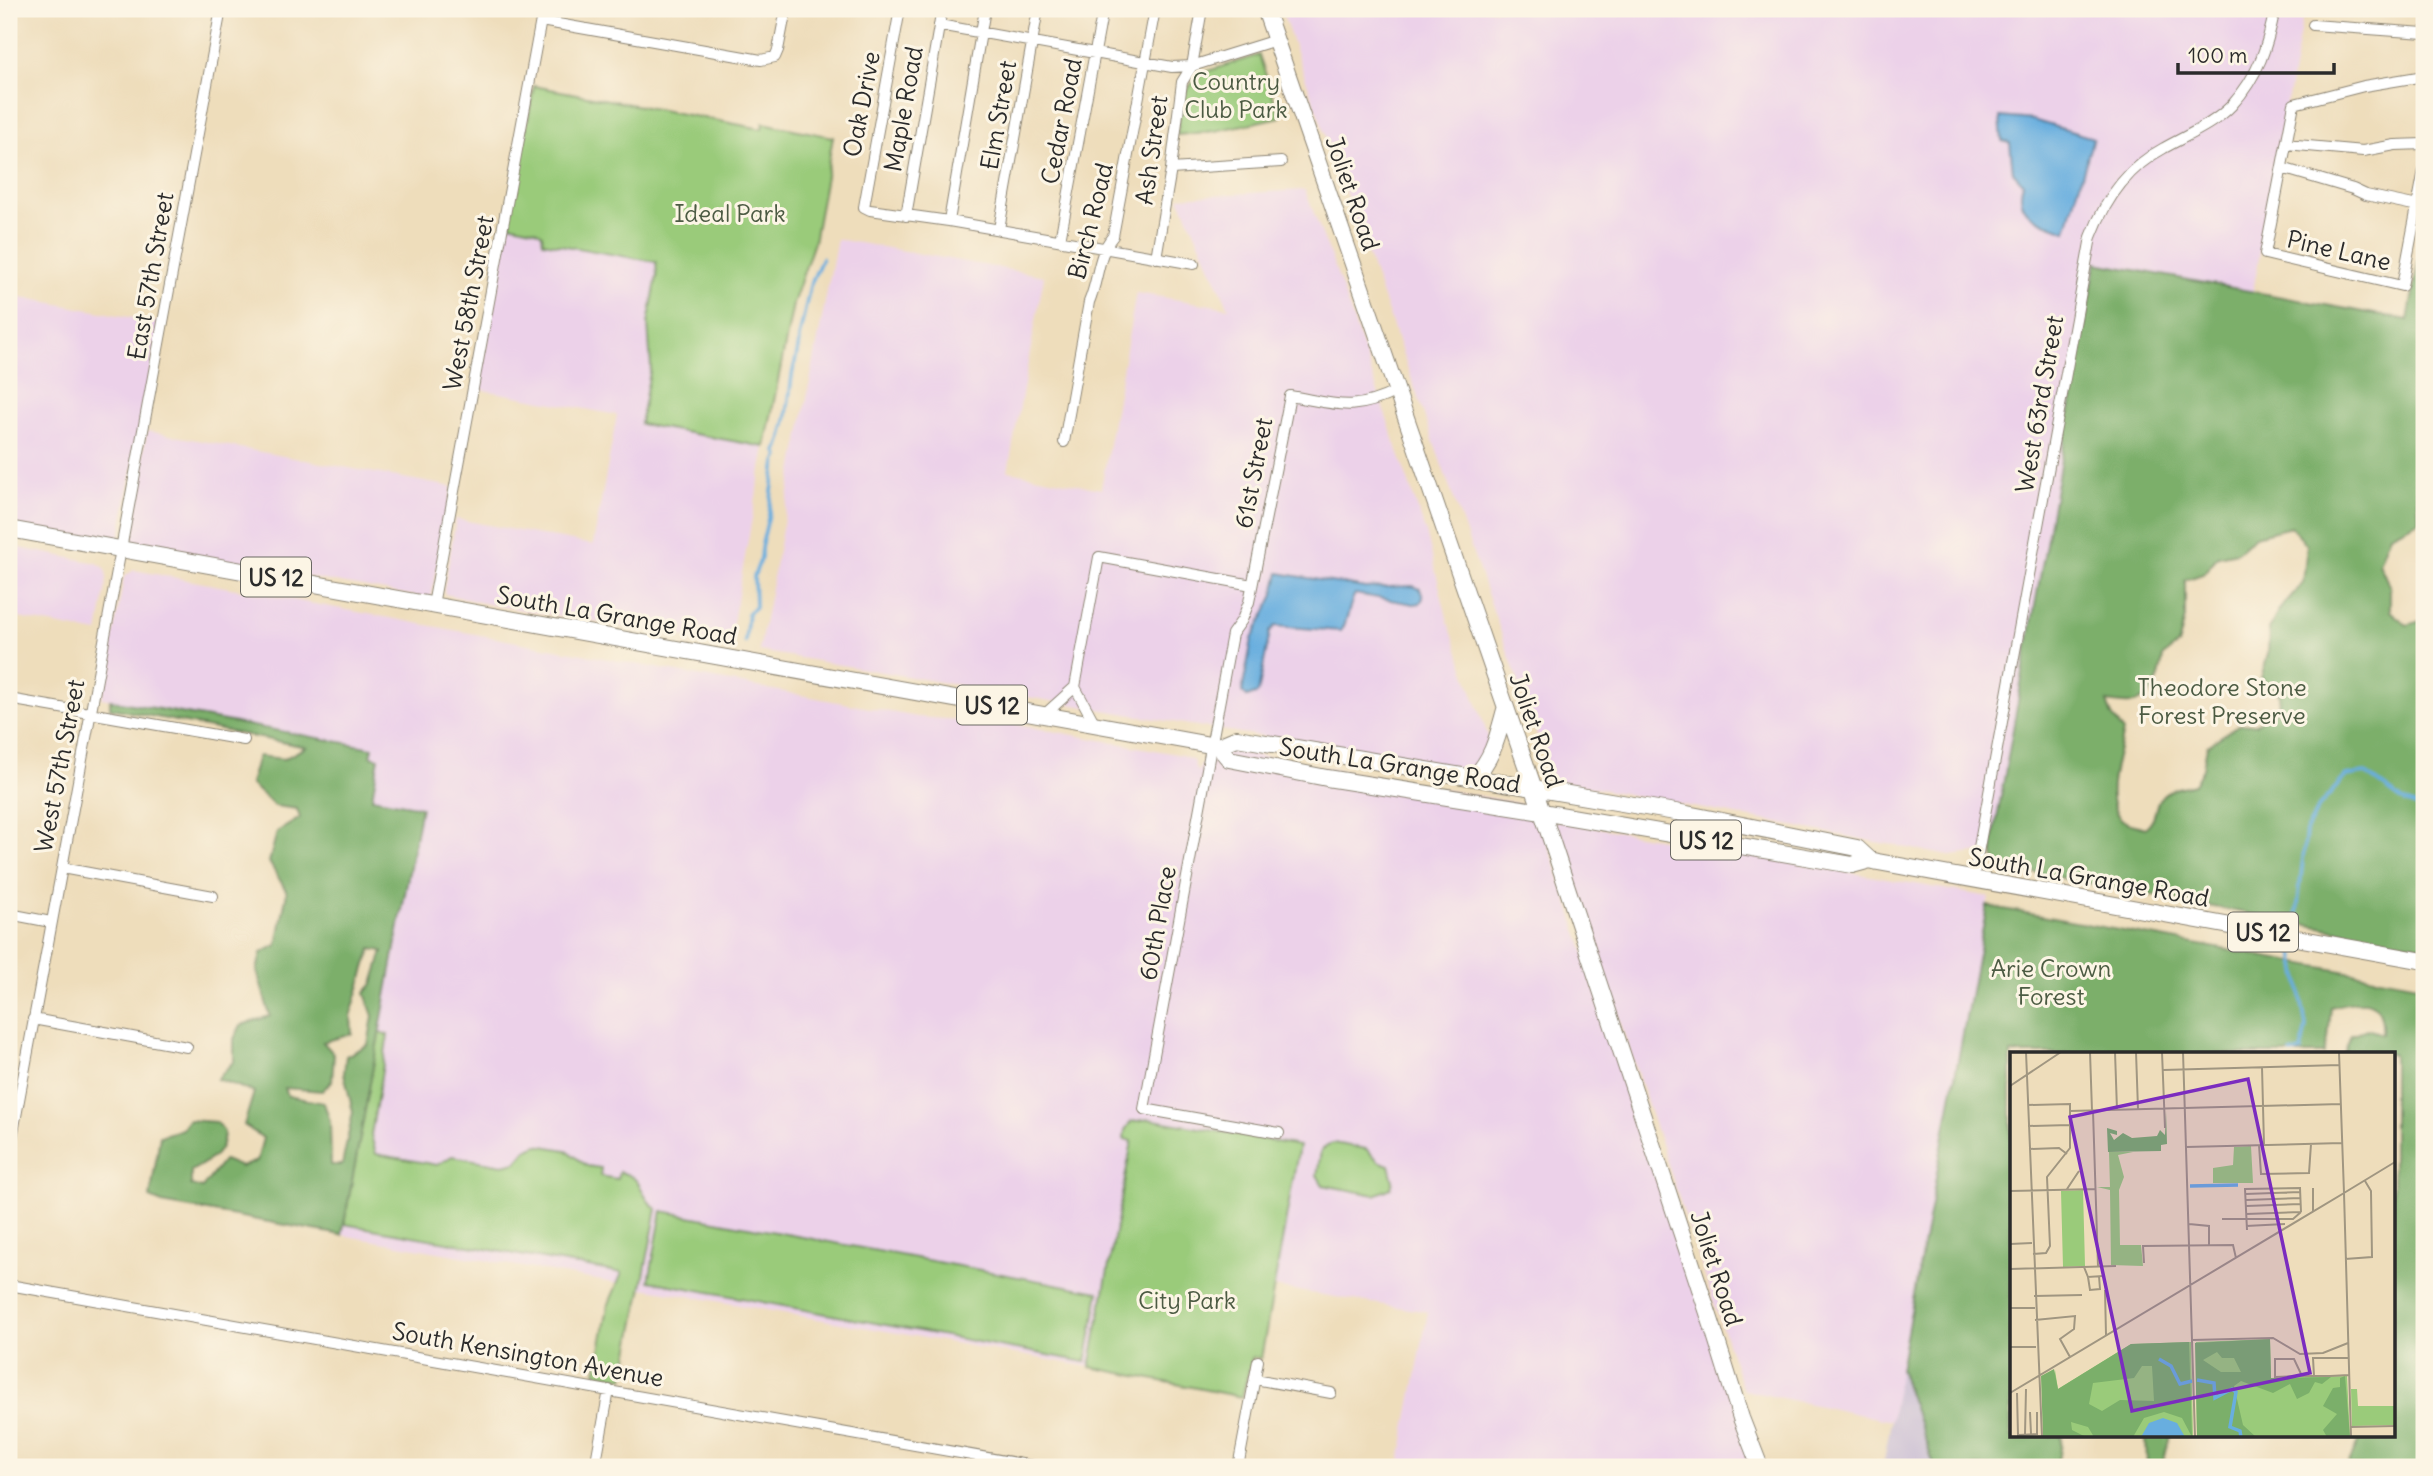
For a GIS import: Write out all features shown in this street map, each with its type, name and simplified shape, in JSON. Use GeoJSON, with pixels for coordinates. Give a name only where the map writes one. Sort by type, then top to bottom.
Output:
{"type":"FeatureCollection","features":[{"type":"Feature","properties":{"kind":"main road","name":"Joliet Road"},"geometry":{"type":"LineString","coordinates":[[1265,9],[1542,812],[1741,1418],[1760,1467]]}},
{"type":"Feature","properties":{"kind":"main road","name":"South La Grange Road"},"geometry":{"type":"LineString","coordinates":[[9,529],[1214,746],[1237,738],[1687,814],[1857,848],[1870,860]]}},
{"type":"Feature","properties":{"kind":"main road"},"geometry":{"type":"LineString","coordinates":[[1474,777],[1483,769],[1494,748],[1505,710]]}},
{"type":"Feature","properties":{"kind":"main road","name":"South La Grange Road"},"geometry":{"type":"LineString","coordinates":[[1214,746],[1229,759],[1327,778],[1852,865],[1870,860],[2424,961]]}},
{"type":"Feature","properties":{"kind":"street","name":"East 57th Street"},"geometry":{"type":"LineString","coordinates":[[121,550],[221,9]]}},
{"type":"Feature","properties":{"kind":"street","name":"West 58th Street"},"geometry":{"type":"LineString","coordinates":[[433,605],[543,9]]}},
{"type":"Feature","properties":{"kind":"street"},"geometry":{"type":"LineString","coordinates":[[541,21],[761,60],[775,57],[786,9]]}},
{"type":"Feature","properties":{"kind":"street","name":"Oak Drive"},"geometry":{"type":"LineString","coordinates":[[900,9],[864,207],[906,216]]}},
{"type":"Feature","properties":{"kind":"street","name":"Maple Road"},"geometry":{"type":"LineString","coordinates":[[906,216],[942,9]]}},
{"type":"Feature","properties":{"kind":"street"},"geometry":{"type":"LineString","coordinates":[[949,221],[985,9]]}},
{"type":"Feature","properties":{"kind":"street","name":"Elm Street"},"geometry":{"type":"LineString","coordinates":[[999,229],[1038,9]]}},
{"type":"Feature","properties":{"kind":"street","name":"Cedar Road"},"geometry":{"type":"LineString","coordinates":[[1060,240],[1103,9]]}},
{"type":"Feature","properties":{"kind":"street","name":"Birch Road"},"geometry":{"type":"LineString","coordinates":[[1064,442],[1089,302],[1097,284],[1103,248],[1113,236],[1155,9]]}},
{"type":"Feature","properties":{"kind":"street","name":"Ash Street"},"geometry":{"type":"LineString","coordinates":[[1156,258],[1182,82],[1192,66],[1202,9]]}},
{"type":"Feature","properties":{"kind":"street","name":"West 63rd Street"},"geometry":{"type":"LineString","coordinates":[[1973,880],[2091,237],[2115,189],[2130,173],[2162,148],[2200,130],[2230,107],[2245,89],[2267,48],[2275,9]]}},
{"type":"Feature","properties":{"kind":"street"},"geometry":{"type":"LineString","coordinates":[[939,25],[1172,67],[1192,66],[1276,40]]}},
{"type":"Feature","properties":{"kind":"street"},"geometry":{"type":"LineString","coordinates":[[2313,25],[2424,33]]}},
{"type":"Feature","properties":{"kind":"street"},"geometry":{"type":"LineString","coordinates":[[2424,76],[2364,86],[2294,104],[2282,168],[2366,195],[2418,206],[2424,170]]}},
{"type":"Feature","properties":{"kind":"street"},"geometry":{"type":"LineString","coordinates":[[2286,144],[2363,151],[2395,145],[2424,144]]}},
{"type":"Feature","properties":{"kind":"street"},"geometry":{"type":"LineString","coordinates":[[1171,169],[1281,162]]}},
{"type":"Feature","properties":{"kind":"street","name":"Pine Lane"},"geometry":{"type":"LineString","coordinates":[[2282,168],[2265,254],[2402,286],[2418,206]]}},
{"type":"Feature","properties":{"kind":"street"},"geometry":{"type":"LineString","coordinates":[[906,216],[999,229],[1194,264]]}},
{"type":"Feature","properties":{"kind":"street","name":"61st Street"},"geometry":{"type":"LineString","coordinates":[[1214,746],[1231,634],[1242,620],[1252,585],[1290,396],[1352,407],[1375,402],[1397,391]]}},
{"type":"Feature","properties":{"kind":"street","name":"West 57th Street"},"geometry":{"type":"LineString","coordinates":[[9,1154],[121,550]]}},
{"type":"Feature","properties":{"kind":"street"},"geometry":{"type":"LineString","coordinates":[[1044,715],[1075,687],[1099,557],[1252,585]]}},
{"type":"Feature","properties":{"kind":"street"},"geometry":{"type":"LineString","coordinates":[[1075,687],[1095,724]]}},
{"type":"Feature","properties":{"kind":"street"},"geometry":{"type":"LineString","coordinates":[[9,699],[244,740]]}},
{"type":"Feature","properties":{"kind":"street","name":"60th Place"},"geometry":{"type":"LineString","coordinates":[[1214,746],[1144,1109],[1279,1133]]}},
{"type":"Feature","properties":{"kind":"street"},"geometry":{"type":"LineString","coordinates":[[62,868],[213,896]]}},
{"type":"Feature","properties":{"kind":"street"},"geometry":{"type":"LineString","coordinates":[[9,914],[51,922]]}},
{"type":"Feature","properties":{"kind":"street"},"geometry":{"type":"LineString","coordinates":[[33,1019],[187,1047]]}},
{"type":"Feature","properties":{"kind":"street"},"geometry":{"type":"LineString","coordinates":[[9,1088],[20,1090]]}},
{"type":"Feature","properties":{"kind":"street","name":"South Kensington Avenue"},"geometry":{"type":"LineString","coordinates":[[9,1285],[1039,1467]]}},
{"type":"Feature","properties":{"kind":"street"},"geometry":{"type":"LineString","coordinates":[[1238,1467],[1258,1361]]}},
{"type":"Feature","properties":{"kind":"street"},"geometry":{"type":"LineString","coordinates":[[1255,1379],[1331,1393]]}},
{"type":"Feature","properties":{"kind":"street"},"geometry":{"type":"LineString","coordinates":[[595,1467],[609,1390]]}},
{"type":"Feature","properties":{"kind":"shaded area"},"geometry":{"type":"Polygon","coordinates":[[[1281,9],[2304,9],[2253,291],[2096,263],[1991,851],[1950,856],[1553,780],[1281,9]]]}},
{"type":"Feature","properties":{"kind":"shaded area"},"geometry":{"type":"Polygon","coordinates":[[[1305,190],[1337,273],[1427,536],[1448,622],[1489,739],[1485,757],[1475,767],[1458,768],[1191,725],[759,651],[837,239],[1044,276],[1008,471],[1101,489],[1136,293],[1229,308],[1179,197],[1305,190]]]}},
{"type":"Feature","properties":{"kind":"shaded area"},"geometry":{"type":"Polygon","coordinates":[[[509,224],[542,233],[544,242],[656,262],[657,276],[648,324],[651,367],[640,424],[765,447],[729,644],[487,604],[445,594],[456,519],[593,545],[617,415],[478,389],[509,224]]]}},
{"type":"Feature","properties":{"kind":"shaded area"},"geometry":{"type":"Polygon","coordinates":[[[15,296],[160,323],[118,546],[9,524],[9,326],[15,296]]]}},
{"type":"Feature","properties":{"kind":"shaded area"},"geometry":{"type":"Polygon","coordinates":[[[147,431],[452,487],[431,599],[127,545],[147,431]]]}},
{"type":"Feature","properties":{"kind":"shaded area"},"geometry":{"type":"Polygon","coordinates":[[[9,546],[97,563],[105,568],[107,579],[98,633],[9,616],[9,546]]]}},
{"type":"Feature","properties":{"kind":"shaded area"},"geometry":{"type":"Polygon","coordinates":[[[134,570],[917,717],[1014,724],[1181,755],[1193,760],[1197,772],[1212,747],[1536,807],[1757,1467],[1399,1467],[1428,1312],[1274,1287],[1299,1146],[1147,1120],[1135,1120],[1124,1139],[1132,1141],[1090,1367],[342,1235],[393,953],[372,798],[379,759],[371,756],[372,748],[102,698],[124,577],[134,570]]]}},
{"type":"Feature","properties":{"kind":"shaded area"},"geometry":{"type":"Polygon","coordinates":[[[1553,820],[1989,897],[1891,1421],[1743,1390],[1553,820]]]}},
{"type":"Feature","properties":{"kind":"shaded area"},"geometry":{"type":"Polygon","coordinates":[[[1900,1369],[1935,1467],[1883,1467],[1900,1369]]]}},
{"type":"Feature","properties":{"kind":"green space","name":"Country Club Park"},"geometry":{"type":"Polygon","coordinates":[[[1259,55],[1280,117],[1215,131],[1177,135],[1183,94],[1201,73],[1259,55]]]}},
{"type":"Feature","properties":{"kind":"green space","name":"Ideal Park"},"geometry":{"type":"Polygon","coordinates":[[[534,86],[762,129],[763,123],[833,137],[814,242],[793,304],[765,447],[640,424],[651,367],[648,324],[657,276],[656,262],[543,242],[542,234],[536,230],[509,224],[534,86]]]}},
{"type":"Feature","properties":{"kind":"green space","name":"Theodore Stone Forest Preserve"},"geometry":{"type":"Polygon","coordinates":[[[2424,232],[2424,462],[2417,474],[2419,521],[2390,535],[2379,563],[2390,587],[2390,611],[2407,625],[2424,620],[2424,947],[1999,866],[1993,857],[1993,841],[2096,263],[2408,320],[2424,232]],[[2291,527],[2255,536],[2237,552],[2218,556],[2203,574],[2185,580],[2185,618],[2178,645],[2163,656],[2155,687],[2138,702],[2107,702],[2112,716],[2123,731],[2112,791],[2117,813],[2124,821],[2145,828],[2152,820],[2164,794],[2194,784],[2203,768],[2207,746],[2238,725],[2255,724],[2277,710],[2280,694],[2261,678],[2268,654],[2269,630],[2278,611],[2303,583],[2307,545],[2291,527]]]}},
{"type":"Feature","properties":{"kind":"green space"},"geometry":{"type":"Polygon","coordinates":[[[110,700],[373,748],[371,756],[379,758],[372,798],[421,807],[342,1235],[162,1203],[150,1198],[160,1136],[182,1129],[188,1120],[216,1122],[224,1132],[218,1152],[191,1171],[191,1185],[202,1188],[224,1160],[241,1167],[257,1161],[263,1138],[244,1125],[254,1092],[217,1079],[234,1061],[234,1039],[241,1025],[270,1016],[257,971],[261,953],[277,945],[287,892],[269,862],[277,832],[300,818],[297,809],[275,806],[250,784],[258,756],[284,759],[306,747],[110,708],[110,700]],[[371,949],[351,1014],[352,1034],[323,1042],[334,1054],[332,1081],[322,1091],[285,1088],[288,1096],[324,1103],[330,1121],[331,1165],[342,1165],[353,1112],[344,1073],[346,1056],[368,1045],[373,1016],[365,993],[373,984],[383,951],[371,949]]]}},
{"type":"Feature","properties":{"kind":"green space","name":"Arie Crown Forest"},"geometry":{"type":"Polygon","coordinates":[[[1987,906],[2424,986],[2424,1467],[2347,1467],[2360,1438],[2394,1438],[2394,1052],[2345,1052],[2351,1035],[2367,1029],[2382,1034],[2379,1012],[2375,1006],[2368,1003],[2352,1002],[2331,1007],[2325,1052],[2010,1052],[2010,1438],[2062,1438],[2057,1467],[1935,1467],[1900,1369],[1987,906]]]}},
{"type":"Feature","properties":{"kind":"green space"},"geometry":{"type":"Polygon","coordinates":[[[379,1033],[388,1035],[371,1135],[376,1154],[437,1165],[452,1156],[503,1165],[516,1162],[526,1150],[537,1145],[566,1150],[587,1166],[601,1168],[600,1176],[617,1179],[619,1172],[634,1178],[657,1209],[624,1378],[596,1373],[608,1306],[622,1273],[344,1224],[379,1033]]]}},
{"type":"Feature","properties":{"kind":"green space","name":"City Park"},"geometry":{"type":"Polygon","coordinates":[[[1149,1119],[1299,1146],[1261,1359],[1252,1358],[1242,1397],[1090,1367],[1132,1141],[1124,1139],[1125,1130],[1131,1122],[1149,1119]]]}},
{"type":"Feature","properties":{"kind":"green space"},"geometry":{"type":"Polygon","coordinates":[[[1333,1143],[1366,1149],[1380,1162],[1389,1165],[1393,1181],[1391,1188],[1375,1195],[1323,1185],[1317,1175],[1321,1151],[1333,1143]]]}},
{"type":"Feature","properties":{"kind":"green space"},"geometry":{"type":"Polygon","coordinates":[[[662,1211],[1099,1292],[1086,1362],[649,1281],[662,1211]]]}},
{"type":"Feature","properties":{"kind":"green space"},"geometry":{"type":"Polygon","coordinates":[[[2146,1438],[2169,1438],[2162,1467],[2147,1467],[2146,1438]]]}},
{"type":"Feature","properties":{"kind":"water"},"geometry":{"type":"Polygon","coordinates":[[[2000,117],[2033,120],[2093,138],[2066,231],[2031,216],[2026,210],[2021,194],[2023,183],[2013,172],[2010,143],[2002,141],[2000,117]]]}},
{"type":"Feature","properties":{"kind":"water"},"geometry":{"type":"Polygon","coordinates":[[[1279,573],[1365,588],[1413,586],[1420,589],[1423,598],[1420,603],[1414,604],[1355,594],[1341,631],[1275,626],[1270,632],[1258,693],[1247,697],[1242,692],[1252,639],[1273,597],[1279,573]]]}},
{"type":"Feature","properties":{"kind":"waterway"},"geometry":{"type":"LineString","coordinates":[[745,642],[748,613],[755,607],[754,576],[761,558],[779,456],[777,452],[785,425],[799,338],[810,286],[822,258]]}},
{"type":"Feature","properties":{"kind":"waterway"},"geometry":{"type":"LineString","coordinates":[[2296,922],[2306,831],[2320,805],[2346,776],[2365,773],[2405,802],[2424,809]]}},
{"type":"Feature","properties":{"kind":"waterway"},"geometry":{"type":"LineString","coordinates":[[2294,952],[2306,1027],[2301,1051],[2298,1052]]}}]}
